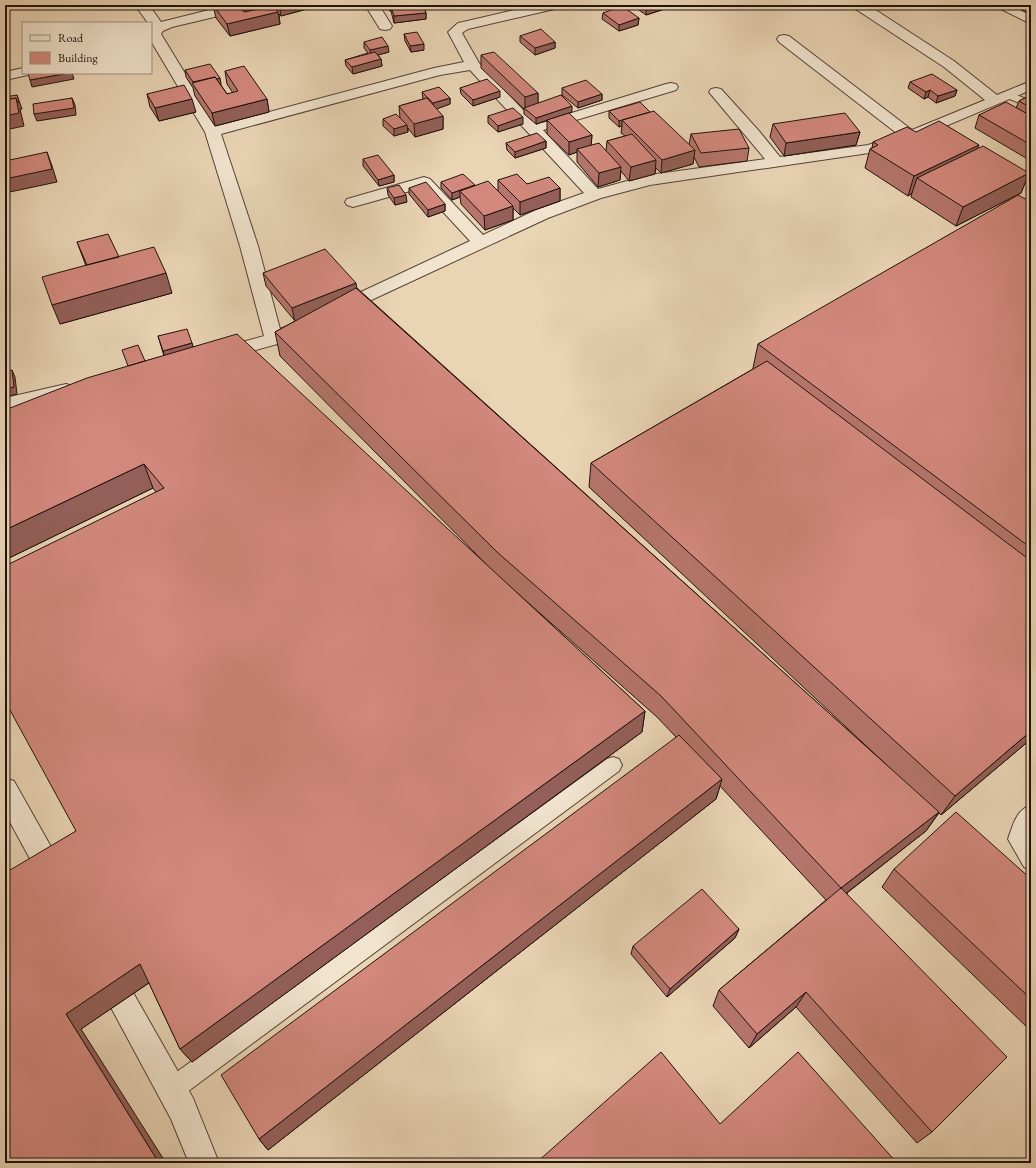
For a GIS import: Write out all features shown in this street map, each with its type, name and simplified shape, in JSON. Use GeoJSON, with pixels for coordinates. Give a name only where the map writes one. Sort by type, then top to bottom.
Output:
{"type":"FeatureCollection","features":[{"type":"Feature","properties":{"kind":"street"},"geometry":{"type":"LineString","coordinates":[[142,5],[158,28]]}},
{"type":"Feature","properties":{"kind":"street"},"geometry":{"type":"LineString","coordinates":[[226,5],[228,8],[222,11],[167,24],[158,28],[154,34],[212,132],[249,246],[274,339]]}},
{"type":"Feature","properties":{"kind":"street"},"geometry":{"type":"LineString","coordinates":[[372,5],[385,26]]}},
{"type":"Feature","properties":{"kind":"street"},"geometry":{"type":"LineString","coordinates":[[554,5],[462,26],[455,32],[473,65],[596,195]]}},
{"type":"Feature","properties":{"kind":"street"},"geometry":{"type":"LineString","coordinates":[[859,5],[1003,98]]}},
{"type":"Feature","properties":{"kind":"street"},"geometry":{"type":"LineString","coordinates":[[1004,5],[1031,20]]}},
{"type":"Feature","properties":{"kind":"street"},"geometry":{"type":"LineString","coordinates":[[784,39],[910,136]]}},
{"type":"Feature","properties":{"kind":"street"},"geometry":{"type":"LineString","coordinates":[[212,132],[439,71],[473,65]]}},
{"type":"Feature","properties":{"kind":"street"},"geometry":{"type":"LineString","coordinates":[[5,76],[22,72]]}},
{"type":"Feature","properties":{"kind":"street"},"geometry":{"type":"LineString","coordinates":[[207,358],[274,339],[542,214],[596,195],[650,180],[870,150],[910,136],[1031,85]]}},
{"type":"Feature","properties":{"kind":"street"},"geometry":{"type":"LineString","coordinates":[[534,129],[671,87]]}},
{"type":"Feature","properties":{"kind":"street"},"geometry":{"type":"LineString","coordinates":[[716,92],[754,134],[776,162]]}},
{"type":"Feature","properties":{"kind":"street"},"geometry":{"type":"LineString","coordinates":[[353,202],[424,182],[481,243]]}},
{"type":"Feature","properties":{"kind":"street"},"geometry":{"type":"LineString","coordinates":[[5,405],[83,387]]}},
{"type":"Feature","properties":{"kind":"street"},"geometry":{"type":"LineString","coordinates":[[5,789],[67,901]]}},
{"type":"Feature","properties":{"kind":"street"},"geometry":{"type":"LineString","coordinates":[[98,957],[182,1109],[204,1163]]}},
{"type":"Feature","properties":{"kind":"lane"},"geometry":{"type":"LineString","coordinates":[[1003,98],[1031,105]]}},
{"type":"Feature","properties":{"kind":"lane"},"geometry":{"type":"LineString","coordinates":[[171,1090],[613,765]]}},
{"type":"Feature","properties":{"kind":"lane"},"geometry":{"type":"LineString","coordinates":[[1031,813],[1024,820],[1017,839],[1031,861]]}},
{"type":"Feature","properties":{"kind":"building"},"geometry":{"type":"Polygon","coordinates":[[[213,5],[239,5],[244,12],[259,9],[256,5],[273,5],[278,12],[227,24],[213,5]]]}},
{"type":"Feature","properties":{"kind":"building"},"geometry":{"type":"Polygon","coordinates":[[[275,5],[298,5],[280,10],[275,5]]]}},
{"type":"Feature","properties":{"kind":"building"},"geometry":{"type":"Polygon","coordinates":[[[423,5],[426,13],[394,16],[391,6],[423,5]]]}},
{"type":"Feature","properties":{"kind":"building"},"geometry":{"type":"Polygon","coordinates":[[[622,6],[639,18],[619,25],[603,13],[622,6]]]}},
{"type":"Feature","properties":{"kind":"building"},"geometry":{"type":"Polygon","coordinates":[[[541,29],[555,42],[535,48],[520,36],[541,29]]]}},
{"type":"Feature","properties":{"kind":"building"},"geometry":{"type":"Polygon","coordinates":[[[417,32],[424,44],[410,46],[404,34],[417,32]]]}},
{"type":"Feature","properties":{"kind":"building"},"geometry":{"type":"Polygon","coordinates":[[[382,37],[388,46],[370,50],[364,42],[382,37]]]}},
{"type":"Feature","properties":{"kind":"building"},"geometry":{"type":"Polygon","coordinates":[[[375,52],[381,59],[352,67],[345,60],[375,52]]]}},
{"type":"Feature","properties":{"kind":"building"},"geometry":{"type":"Polygon","coordinates":[[[494,52],[538,93],[525,97],[481,55],[494,52]]]}},
{"type":"Feature","properties":{"kind":"building"},"geometry":{"type":"Polygon","coordinates":[[[210,64],[220,78],[217,79],[215,77],[193,82],[185,70],[210,64]]]}},
{"type":"Feature","properties":{"kind":"building"},"geometry":{"type":"Polygon","coordinates":[[[244,66],[267,99],[212,113],[192,83],[215,77],[227,94],[238,91],[225,71],[244,66]]]}},
{"type":"Feature","properties":{"kind":"building"},"geometry":{"type":"Polygon","coordinates":[[[28,74],[63,74],[30,80],[28,74]]]}},
{"type":"Feature","properties":{"kind":"building"},"geometry":{"type":"Polygon","coordinates":[[[932,74],[957,90],[938,96],[930,90],[926,92],[910,82],[932,74]]]}},
{"type":"Feature","properties":{"kind":"building"},"geometry":{"type":"Polygon","coordinates":[[[487,79],[500,91],[473,100],[460,88],[487,79]]]}},
{"type":"Feature","properties":{"kind":"building"},"geometry":{"type":"Polygon","coordinates":[[[586,80],[602,94],[578,102],[562,88],[586,80]]]}},
{"type":"Feature","properties":{"kind":"building"},"geometry":{"type":"Polygon","coordinates":[[[184,85],[192,99],[155,108],[147,94],[184,85]]]}},
{"type":"Feature","properties":{"kind":"building"},"geometry":{"type":"Polygon","coordinates":[[[439,87],[450,98],[433,103],[422,92],[439,87]]]}},
{"type":"Feature","properties":{"kind":"building"},"geometry":{"type":"Polygon","coordinates":[[[17,95],[18,103],[16,98],[5,100],[5,97],[17,95]]]}},
{"type":"Feature","properties":{"kind":"building"},"geometry":{"type":"Polygon","coordinates":[[[561,95],[572,106],[536,118],[524,108],[561,95]]]}},
{"type":"Feature","properties":{"kind":"building"},"geometry":{"type":"Polygon","coordinates":[[[1031,95],[1031,108],[1019,101],[1031,95]]]}},
{"type":"Feature","properties":{"kind":"building"},"geometry":{"type":"Polygon","coordinates":[[[16,98],[19,113],[5,116],[5,100],[16,98]]]}},
{"type":"Feature","properties":{"kind":"building"},"geometry":{"type":"Polygon","coordinates":[[[72,98],[74,108],[34,114],[33,104],[72,98]]]}},
{"type":"Feature","properties":{"kind":"building"},"geometry":{"type":"Polygon","coordinates":[[[427,98],[443,116],[414,124],[399,106],[427,98]]]}},
{"type":"Feature","properties":{"kind":"building"},"geometry":{"type":"Polygon","coordinates":[[[640,102],[650,112],[619,121],[609,111],[640,102]]]}},
{"type":"Feature","properties":{"kind":"building"},"geometry":{"type":"Polygon","coordinates":[[[1006,102],[1031,116],[1031,145],[979,115],[1006,102]]]}},
{"type":"Feature","properties":{"kind":"building"},"geometry":{"type":"Polygon","coordinates":[[[513,108],[523,117],[498,126],[488,116],[513,108]]]}},
{"type":"Feature","properties":{"kind":"building"},"geometry":{"type":"Polygon","coordinates":[[[654,111],[695,150],[662,160],[622,120],[654,111]]]}},
{"type":"Feature","properties":{"kind":"building"},"geometry":{"type":"Polygon","coordinates":[[[569,113],[592,135],[569,142],[547,120],[569,113]]]}},
{"type":"Feature","properties":{"kind":"building"},"geometry":{"type":"Polygon","coordinates":[[[845,113],[860,132],[786,143],[773,124],[845,113]]]}},
{"type":"Feature","properties":{"kind":"building"},"geometry":{"type":"Polygon","coordinates":[[[396,114],[407,125],[394,129],[383,119],[396,114]]]}},
{"type":"Feature","properties":{"kind":"building"},"geometry":{"type":"Polygon","coordinates":[[[939,121],[979,145],[914,176],[870,149],[878,145],[873,142],[907,127],[916,132],[939,121]]]}},
{"type":"Feature","properties":{"kind":"building"},"geometry":{"type":"Polygon","coordinates":[[[739,129],[749,148],[701,153],[691,134],[739,129]]]}},
{"type":"Feature","properties":{"kind":"building"},"geometry":{"type":"Polygon","coordinates":[[[537,133],[546,141],[515,152],[506,143],[537,133]]]}},
{"type":"Feature","properties":{"kind":"building"},"geometry":{"type":"Polygon","coordinates":[[[632,134],[656,160],[631,167],[607,141],[632,134]]]}},
{"type":"Feature","properties":{"kind":"building"},"geometry":{"type":"Polygon","coordinates":[[[599,143],[621,167],[599,173],[577,149],[599,143]]]}},
{"type":"Feature","properties":{"kind":"building"},"geometry":{"type":"Polygon","coordinates":[[[983,146],[1029,173],[963,207],[917,178],[983,146]]]}},
{"type":"Feature","properties":{"kind":"building"},"geometry":{"type":"Polygon","coordinates":[[[47,152],[52,169],[5,179],[5,161],[47,152]]]}},
{"type":"Feature","properties":{"kind":"building"},"geometry":{"type":"Polygon","coordinates":[[[378,155],[394,175],[378,180],[363,159],[378,155]]]}},
{"type":"Feature","properties":{"kind":"building"},"geometry":{"type":"Polygon","coordinates":[[[463,174],[475,185],[452,193],[441,182],[463,174]]]}},
{"type":"Feature","properties":{"kind":"building"},"geometry":{"type":"Polygon","coordinates":[[[517,174],[527,184],[549,177],[560,188],[520,202],[498,180],[517,174]]]}},
{"type":"Feature","properties":{"kind":"building"},"geometry":{"type":"Polygon","coordinates":[[[488,181],[513,206],[484,216],[460,191],[488,181]]]}},
{"type":"Feature","properties":{"kind":"building"},"geometry":{"type":"Polygon","coordinates":[[[426,182],[445,204],[428,210],[409,188],[426,182]]]}},
{"type":"Feature","properties":{"kind":"building"},"geometry":{"type":"Polygon","coordinates":[[[399,185],[406,195],[394,198],[387,188],[399,185]]]}},
{"type":"Feature","properties":{"kind":"building"},"geometry":{"type":"Polygon","coordinates":[[[1018,195],[1031,202],[1031,548],[758,344],[1018,195]]]}},
{"type":"Feature","properties":{"kind":"building"},"geometry":{"type":"Polygon","coordinates":[[[108,234],[119,257],[87,265],[77,242],[108,234]]]}},
{"type":"Feature","properties":{"kind":"building"},"geometry":{"type":"Polygon","coordinates":[[[154,247],[166,273],[52,305],[42,277],[154,247]]]}},
{"type":"Feature","properties":{"kind":"building"},"geometry":{"type":"Polygon","coordinates":[[[325,249],[356,283],[292,308],[263,273],[325,249]]]}},
{"type":"Feature","properties":{"kind":"building"},"geometry":{"type":"Polygon","coordinates":[[[356,288],[939,812],[841,888],[661,696],[497,552],[275,332],[356,288]]]}},
{"type":"Feature","properties":{"kind":"building"},"geometry":{"type":"Polygon","coordinates":[[[187,329],[192,343],[163,351],[158,336],[187,329]]]}},
{"type":"Feature","properties":{"kind":"building"},"geometry":{"type":"Polygon","coordinates":[[[237,334],[645,711],[180,1049],[140,964],[66,1014],[159,1163],[5,1163],[5,873],[76,831],[5,701],[5,566],[164,488],[144,464],[5,530],[5,410],[87,378],[237,334]]]}},
{"type":"Feature","properties":{"kind":"building"},"geometry":{"type":"Polygon","coordinates":[[[138,345],[145,361],[128,366],[122,350],[138,345]]]}},
{"type":"Feature","properties":{"kind":"building"},"geometry":{"type":"Polygon","coordinates":[[[767,361],[1031,561],[1031,731],[955,796],[591,463],[767,361]]]}},
{"type":"Feature","properties":{"kind":"building"},"geometry":{"type":"Polygon","coordinates":[[[12,370],[14,387],[5,389],[5,372],[12,370]]]}},
{"type":"Feature","properties":{"kind":"building"},"geometry":{"type":"Polygon","coordinates":[[[679,735],[722,779],[259,1139],[221,1075],[679,735]]]}},
{"type":"Feature","properties":{"kind":"building"},"geometry":{"type":"Polygon","coordinates":[[[956,812],[1031,879],[1031,999],[894,869],[956,812]]]}},
{"type":"Feature","properties":{"kind":"building"},"geometry":{"type":"Polygon","coordinates":[[[841,888],[1007,1057],[932,1132],[806,992],[757,1034],[719,990],[841,888]]]}},
{"type":"Feature","properties":{"kind":"building"},"geometry":{"type":"Polygon","coordinates":[[[702,889],[739,929],[670,989],[633,946],[702,889]]]}},
{"type":"Feature","properties":{"kind":"building"},"geometry":{"type":"Polygon","coordinates":[[[661,1052],[720,1124],[798,1052],[897,1163],[536,1163],[661,1052]]]}}]}
